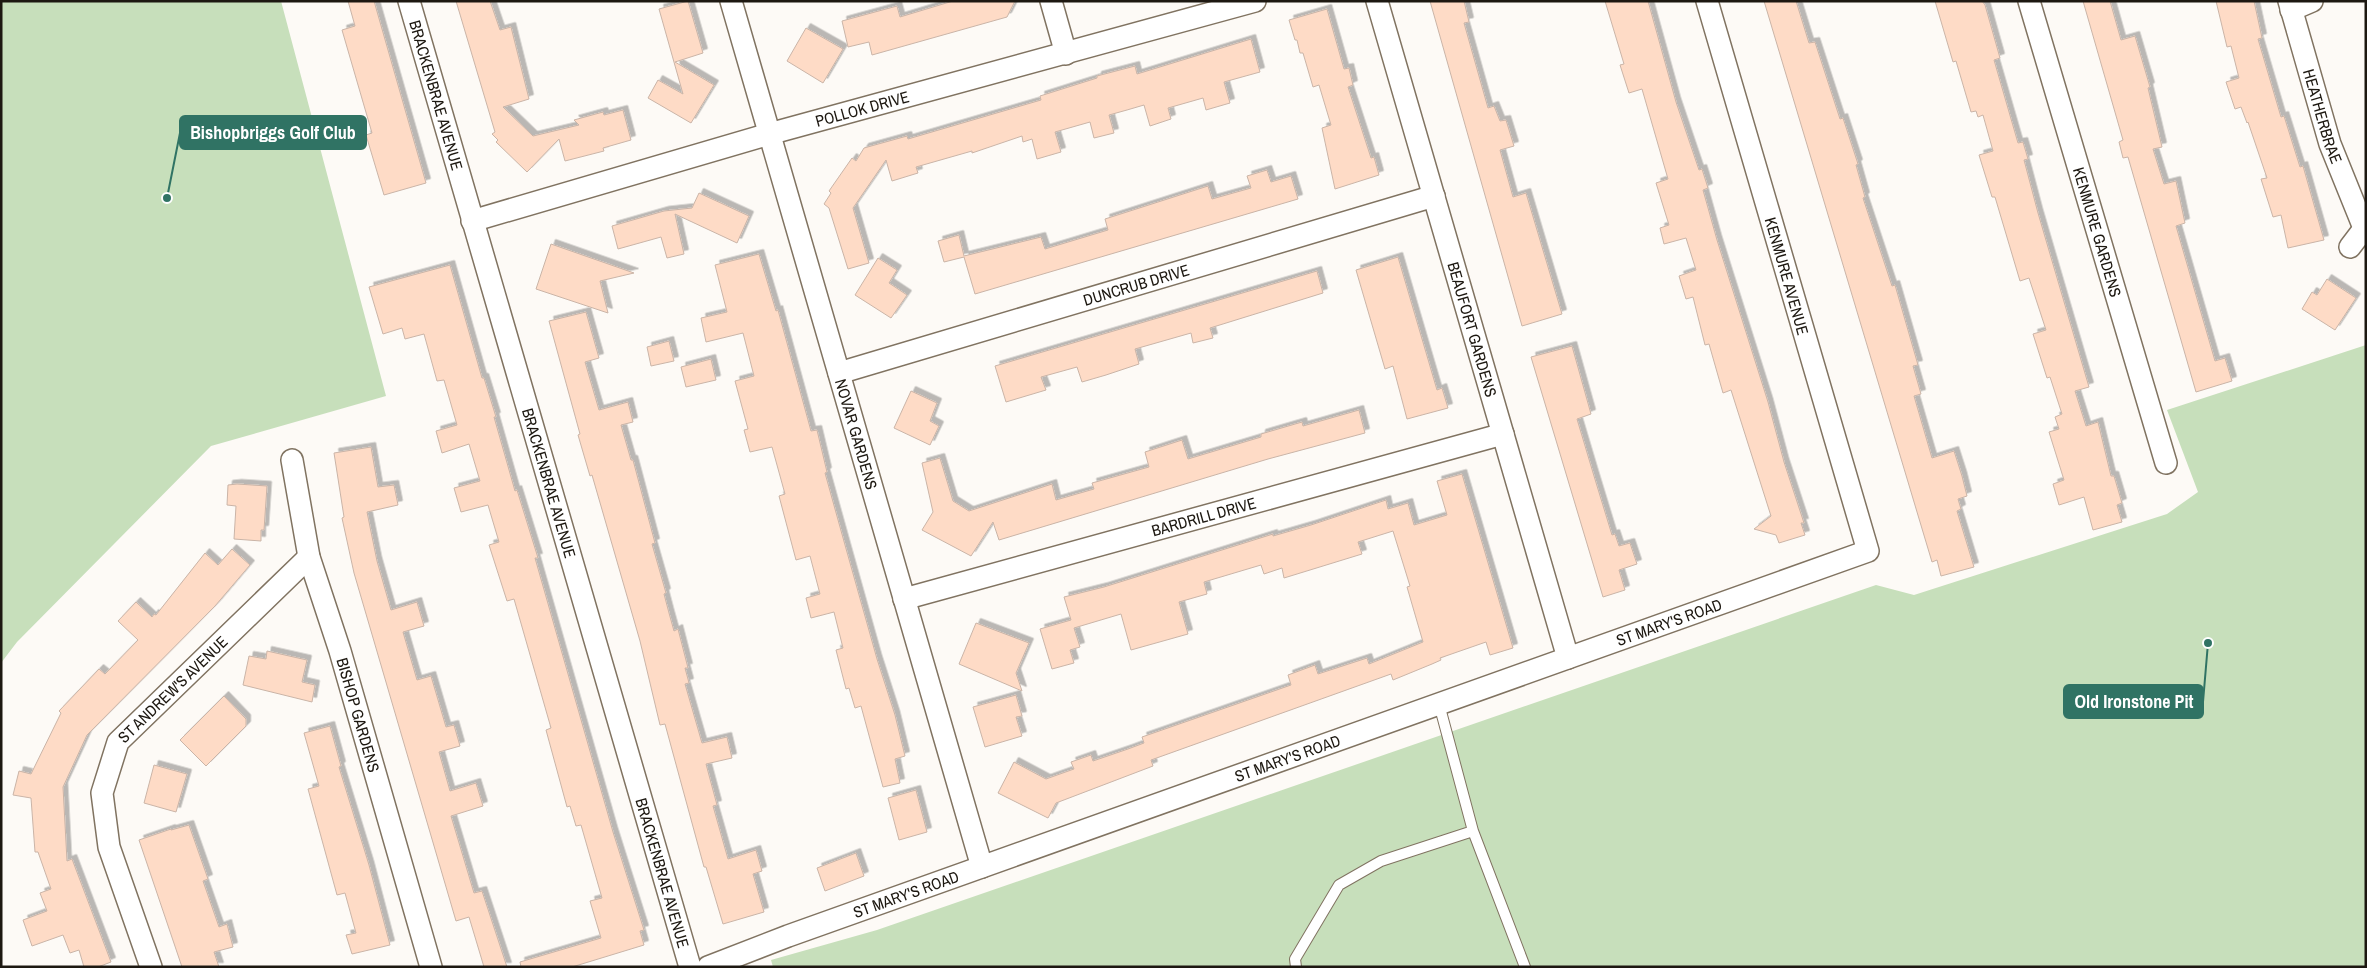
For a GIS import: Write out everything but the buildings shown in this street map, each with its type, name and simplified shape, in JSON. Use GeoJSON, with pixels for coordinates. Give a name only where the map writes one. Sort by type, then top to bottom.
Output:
{"type":"FeatureCollection","features":[{"type":"Feature","properties":{"kind":"street","name":"BRACKENBRAE AVENUE"},"geometry":{"type":"LineString","coordinates":[[409,1],[690,967]]}},
{"type":"Feature","properties":{"kind":"street","name":"NOVAR GARDENS"},"geometry":{"type":"LineString","coordinates":[[731,1],[982,867]]}},
{"type":"Feature","properties":{"kind":"street"},"geometry":{"type":"LineString","coordinates":[[1051,1],[1066,54]]}},
{"type":"Feature","properties":{"kind":"street","name":"POLLOK DRIVE"},"geometry":{"type":"LineString","coordinates":[[472,221],[770,134],[1255,1]]}},
{"type":"Feature","properties":{"kind":"street","name":"BEAUFORT GARDENS"},"geometry":{"type":"LineString","coordinates":[[1378,1],[1568,658]]}},
{"type":"Feature","properties":{"kind":"street","name":"KENMURE AVENUE"},"geometry":{"type":"LineString","coordinates":[[1707,1],[1868,551]]}},
{"type":"Feature","properties":{"kind":"street","name":"KENMURE GARDENS"},"geometry":{"type":"LineString","coordinates":[[2029,1],[2166,463]]}},
{"type":"Feature","properties":{"kind":"street"},"geometry":{"type":"LineString","coordinates":[[2290,6],[2312,1]]}},
{"type":"Feature","properties":{"kind":"street","name":"HEATHERBRAE"},"geometry":{"type":"LineString","coordinates":[[2290,6],[2330,144],[2365,227]]}},
{"type":"Feature","properties":{"kind":"street","name":"DUNCRUB DRIVE"},"geometry":{"type":"LineString","coordinates":[[839,372],[1434,196]]}},
{"type":"Feature","properties":{"kind":"street"},"geometry":{"type":"LineString","coordinates":[[2350,247],[2365,227]]}},
{"type":"Feature","properties":{"kind":"street","name":"BARDRILL DRIVE"},"geometry":{"type":"LineString","coordinates":[[904,600],[1503,434]]}},
{"type":"Feature","properties":{"kind":"street","name":"BISHOP GARDENS"},"geometry":{"type":"LineString","coordinates":[[292,460],[309,557],[340,651],[431,967]]}},
{"type":"Feature","properties":{"kind":"street","name":"ST MARY'S ROAD"},"geometry":{"type":"LineString","coordinates":[[708,967],[788,936],[1868,551]]}},
{"type":"Feature","properties":{"kind":"street","name":"ST ANDREW'S AVENUE"},"geometry":{"type":"LineString","coordinates":[[150,967],[108,838],[102,794],[118,742],[309,557]]}},
{"type":"Feature","properties":{"kind":"lane"},"geometry":{"type":"LineString","coordinates":[[1440,704],[1473,831],[1526,967]]}},
{"type":"Feature","properties":{"kind":"lane"},"geometry":{"type":"LineString","coordinates":[[1296,967],[1295,959],[1338,885],[1381,861],[1473,831]]}},
{"type":"Feature","properties":{"kind":"green space"},"geometry":{"type":"Polygon","coordinates":[[[1,1],[281,1],[386,396],[211,446],[17,642],[1,663],[1,1]]]}},
{"type":"Feature","properties":{"kind":"green space"},"geometry":{"type":"Polygon","coordinates":[[[2366,345],[2366,967],[773,967],[771,960],[877,930],[1876,585],[1914,595],[2167,514],[2198,492],[2167,410],[2366,345]]]}},
{"type":"Feature","properties":{"kind":"place","name":"Bishopbriggs Golf Club"},"geometry":{"type":"Point","coordinates":[167,198]}},
{"type":"Feature","properties":{"kind":"place","name":"Old Ironstone Pit"},"geometry":{"type":"Point","coordinates":[2208,643]}}]}
